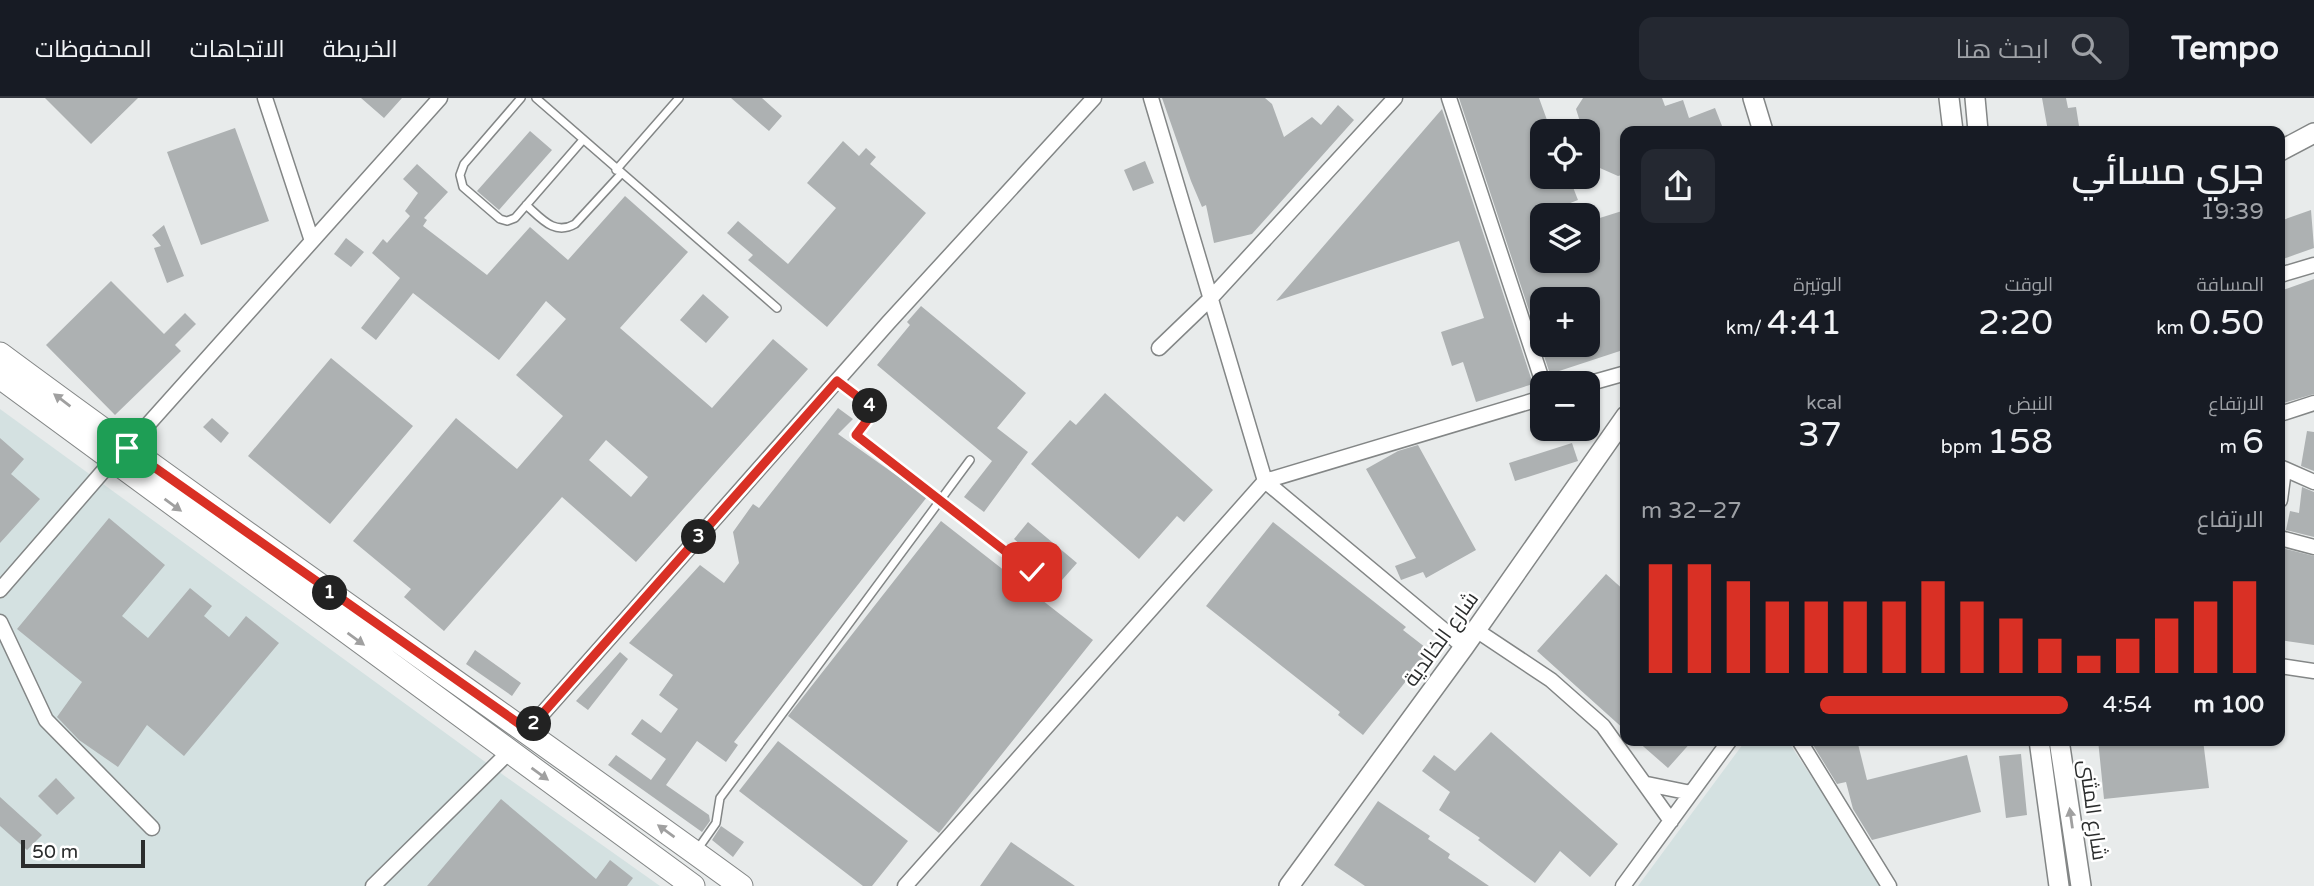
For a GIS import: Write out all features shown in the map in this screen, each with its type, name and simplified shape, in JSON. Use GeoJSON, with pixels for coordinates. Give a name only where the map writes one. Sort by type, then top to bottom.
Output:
{"type":"FeatureCollection","features":[{"type":"Feature","properties":{"kind":"main road"},"geometry":{"type":"LineString","coordinates":[[0,354],[120,455],[509,751],[693,886]]}},
{"type":"Feature","properties":{"kind":"main road"},"geometry":{"type":"LineString","coordinates":[[0,377],[528,730],[741,886]]}},
{"type":"Feature","properties":{"kind":"street"},"geometry":{"type":"LineString","coordinates":[[265,98],[312,241]]}},
{"type":"Feature","properties":{"kind":"street"},"geometry":{"type":"LineString","coordinates":[[0,590],[440,98]]}},
{"type":"Feature","properties":{"kind":"street"},"geometry":{"type":"LineString","coordinates":[[528,730],[837,381],[1094,98]]}},
{"type":"Feature","properties":{"kind":"street"},"geometry":{"type":"LineString","coordinates":[[1151,98],[1265,481],[1464,647]]}},
{"type":"Feature","properties":{"kind":"street"},"geometry":{"type":"LineString","coordinates":[[1159,348],[1210,299],[1395,98]]}},
{"type":"Feature","properties":{"kind":"street"},"geometry":{"type":"LineString","coordinates":[[1449,98],[1540,371]]}},
{"type":"Feature","properties":{"kind":"street"},"geometry":{"type":"LineString","coordinates":[[1753,98],[1761,126]]}},
{"type":"Feature","properties":{"kind":"street"},"geometry":{"type":"LineString","coordinates":[[1949,98],[1952,126]]}},
{"type":"Feature","properties":{"kind":"street"},"geometry":{"type":"LineString","coordinates":[[1975,98],[1978,126]]}},
{"type":"Feature","properties":{"kind":"street"},"geometry":{"type":"LineString","coordinates":[[2285,148],[2314,133]]}},
{"type":"Feature","properties":{"kind":"street"},"geometry":{"type":"LineString","coordinates":[[2285,274],[2314,265]]}},
{"type":"Feature","properties":{"kind":"street"},"geometry":{"type":"LineString","coordinates":[[1600,380],[1620,375]]}},
{"type":"Feature","properties":{"kind":"street"},"geometry":{"type":"LineString","coordinates":[[905,886],[1265,481],[1530,402]]}},
{"type":"Feature","properties":{"kind":"street"},"geometry":{"type":"LineString","coordinates":[[2285,412],[2314,402]]}},
{"type":"Feature","properties":{"kind":"street","name":"شارع الخالدية"},"geometry":{"type":"LineString","coordinates":[[1289,886],[1464,647],[1620,425]]}},
{"type":"Feature","properties":{"kind":"street"},"geometry":{"type":"LineString","coordinates":[[2285,470],[2314,482]]}},
{"type":"Feature","properties":{"kind":"street"},"geometry":{"type":"LineString","coordinates":[[2285,539],[2314,547]]}},
{"type":"Feature","properties":{"kind":"street"},"geometry":{"type":"LineString","coordinates":[[0,622],[46,720],[152,828]]}},
{"type":"Feature","properties":{"kind":"street"},"geometry":{"type":"LineString","coordinates":[[1476,630],[1551,680],[1603,726],[1671,821]]}},
{"type":"Feature","properties":{"kind":"street"},"geometry":{"type":"LineString","coordinates":[[2285,667],[2314,671]]}},
{"type":"Feature","properties":{"kind":"street"},"geometry":{"type":"LineString","coordinates":[[1623,886],[1726,746]]}},
{"type":"Feature","properties":{"kind":"street"},"geometry":{"type":"LineString","coordinates":[[1803,746],[1889,886]]}},
{"type":"Feature","properties":{"kind":"street","name":"شارع المثنى"},"geometry":{"type":"LineString","coordinates":[[2040,746],[2059,886]]}},
{"type":"Feature","properties":{"kind":"street","name":"شارع المثنى"},"geometry":{"type":"LineString","coordinates":[[2060,746],[2081,886]]}},
{"type":"Feature","properties":{"kind":"street"},"geometry":{"type":"LineString","coordinates":[[373,886],[509,751]]}},
{"type":"Feature","properties":{"kind":"street"},"geometry":{"type":"LineString","coordinates":[[1647,784],[1691,793]]}},
{"type":"Feature","properties":{"kind":"lane"},"geometry":{"type":"LineString","coordinates":[[521,98],[464,164],[460,175],[463,187],[503,221],[515,218],[582,141]]}},
{"type":"Feature","properties":{"kind":"lane"},"geometry":{"type":"LineString","coordinates":[[536,98],[582,141],[777,308]]}},
{"type":"Feature","properties":{"kind":"lane"},"geometry":{"type":"LineString","coordinates":[[526,205],[551,226],[566,228],[575,224],[679,98]]}},
{"type":"Feature","properties":{"kind":"lane"},"geometry":{"type":"LineString","coordinates":[[837,381],[875,410],[856,435],[1032,572]]}},
{"type":"Feature","properties":{"kind":"lane"},"geometry":{"type":"LineString","coordinates":[[696,853],[716,823],[720,798],[970,460]]}},
{"type":"Feature","properties":{"kind":"shaded area"},"geometry":{"type":"Polygon","coordinates":[[[0,409],[495,769],[660,886],[0,886],[0,409]]]}},
{"type":"Feature","properties":{"kind":"shaded area"},"geometry":{"type":"Polygon","coordinates":[[[1742,746],[1791,746],[1885,886],[1638,886],[1742,746]]]}},
{"type":"Feature","properties":{"kind":"building"},"geometry":{"type":"Polygon","coordinates":[[[45,98],[138,98],[91,144],[45,98]]]}},
{"type":"Feature","properties":{"kind":"building"},"geometry":{"type":"Polygon","coordinates":[[[361,98],[402,98],[384,118],[361,98]]]}},
{"type":"Feature","properties":{"kind":"building"},"geometry":{"type":"Polygon","coordinates":[[[731,98],[762,98],[782,116],[769,131],[731,98]]]}},
{"type":"Feature","properties":{"kind":"building"},"geometry":{"type":"Polygon","coordinates":[[[1162,98],[1265,98],[1272,104],[1284,137],[1312,117],[1321,125],[1338,105],[1354,120],[1252,234],[1214,243],[1206,205],[1202,207],[1191,181],[1162,98]]]}},
{"type":"Feature","properties":{"kind":"building"},"geometry":{"type":"Polygon","coordinates":[[[1459,98],[1539,98],[1547,119],[1530,119],[1530,189],[1574,189],[1578,200],[1570,203],[1530,203],[1530,273],[1600,273],[1600,218],[1620,212],[1620,351],[1559,371],[1549,371],[1544,357],[1600,357],[1600,287],[1530,287],[1530,313],[1459,98]]]}},
{"type":"Feature","properties":{"kind":"building"},"geometry":{"type":"Polygon","coordinates":[[[1583,98],[1662,98],[1665,106],[1683,100],[1689,118],[1715,108],[1722,126],[1620,126],[1618,176],[1600,168],[1600,119],[1579,119],[1576,109],[1583,98]]]}},
{"type":"Feature","properties":{"kind":"building"},"geometry":{"type":"Polygon","coordinates":[[[2042,98],[2066,98],[2068,108],[2076,107],[2079,126],[2047,126],[2042,98]]]}},
{"type":"Feature","properties":{"kind":"building"},"geometry":{"type":"Polygon","coordinates":[[[1442,109],[1530,375],[1530,385],[1476,402],[1463,362],[1452,366],[1441,332],[1484,318],[1459,241],[1276,301],[1442,109]]]}},
{"type":"Feature","properties":{"kind":"building"},"geometry":{"type":"Polygon","coordinates":[[[235,128],[269,221],[201,245],[167,152],[235,128]]]}},
{"type":"Feature","properties":{"kind":"building"},"geometry":{"type":"Polygon","coordinates":[[[530,131],[552,150],[499,210],[477,191],[530,131]]]}},
{"type":"Feature","properties":{"kind":"building"},"geometry":{"type":"Polygon","coordinates":[[[843,141],[859,156],[866,148],[876,157],[870,164],[926,213],[827,327],[748,260],[753,255],[727,233],[738,221],[788,264],[836,208],[807,183],[843,141]]]}},
{"type":"Feature","properties":{"kind":"building"},"geometry":{"type":"Polygon","coordinates":[[[1145,161],[1154,183],[1133,191],[1124,170],[1145,161]]]}},
{"type":"Feature","properties":{"kind":"building"},"geometry":{"type":"Polygon","coordinates":[[[417,164],[448,192],[424,218],[427,220],[423,226],[487,275],[530,227],[568,260],[625,196],[688,252],[620,328],[712,408],[773,339],[808,369],[636,562],[562,497],[444,631],[404,597],[411,589],[353,541],[456,418],[517,469],[563,416],[516,375],[566,319],[546,301],[499,360],[413,293],[376,340],[361,328],[400,278],[372,253],[383,239],[387,243],[410,216],[405,211],[418,193],[403,179],[417,164]],[[606,440],[589,460],[631,497],[648,477],[606,440]]]}},
{"type":"Feature","properties":{"kind":"building"},"geometry":{"type":"Polygon","coordinates":[[[2311,210],[2314,248],[2285,258],[2285,219],[2311,210]]]}},
{"type":"Feature","properties":{"kind":"building"},"geometry":{"type":"Polygon","coordinates":[[[164,225],[184,276],[167,283],[154,248],[161,246],[152,235],[164,225]]]}},
{"type":"Feature","properties":{"kind":"building"},"geometry":{"type":"Polygon","coordinates":[[[346,238],[364,252],[351,267],[334,254],[346,238]]]}},
{"type":"Feature","properties":{"kind":"building"},"geometry":{"type":"Polygon","coordinates":[[[2314,279],[2314,394],[2285,403],[2285,289],[2314,279]]]}},
{"type":"Feature","properties":{"kind":"building"},"geometry":{"type":"Polygon","coordinates":[[[111,281],[164,334],[185,313],[196,324],[175,345],[181,351],[115,415],[46,345],[111,281]]]}},
{"type":"Feature","properties":{"kind":"building"},"geometry":{"type":"Polygon","coordinates":[[[703,294],[729,317],[706,343],[680,320],[703,294]]]}},
{"type":"Feature","properties":{"kind":"building"},"geometry":{"type":"Polygon","coordinates":[[[921,306],[1026,393],[997,428],[1028,452],[984,512],[964,497],[992,461],[877,365],[910,325],[907,322],[921,306]]]}},
{"type":"Feature","properties":{"kind":"building"},"geometry":{"type":"Polygon","coordinates":[[[331,358],[413,426],[330,524],[248,456],[331,358]]]}},
{"type":"Feature","properties":{"kind":"building"},"geometry":{"type":"Polygon","coordinates":[[[1105,393],[1213,490],[1184,522],[1177,516],[1139,559],[1031,464],[1070,420],[1076,425],[1105,393]]]}},
{"type":"Feature","properties":{"kind":"building"},"geometry":{"type":"Polygon","coordinates":[[[838,408],[853,419],[838,434],[927,497],[734,742],[738,745],[726,762],[697,741],[666,785],[709,815],[710,821],[702,832],[608,765],[616,755],[651,780],[666,759],[631,734],[642,719],[661,733],[678,709],[659,695],[673,675],[629,643],[700,565],[724,583],[739,563],[733,532],[753,504],[759,508],[838,408]]]}},
{"type":"Feature","properties":{"kind":"building"},"geometry":{"type":"Polygon","coordinates":[[[212,418],[229,433],[221,443],[203,427],[212,418]]]}},
{"type":"Feature","properties":{"kind":"building"},"geometry":{"type":"Polygon","coordinates":[[[2307,431],[2314,432],[2314,471],[2301,466],[2307,431]]]}},
{"type":"Feature","properties":{"kind":"building"},"geometry":{"type":"Polygon","coordinates":[[[0,438],[24,459],[11,474],[40,499],[0,543],[0,438]]]}},
{"type":"Feature","properties":{"kind":"building"},"geometry":{"type":"Polygon","coordinates":[[[1572,443],[1578,461],[1515,481],[1509,463],[1572,443]]]}},
{"type":"Feature","properties":{"kind":"building"},"geometry":{"type":"Polygon","coordinates":[[[1418,445],[1476,550],[1426,578],[1423,572],[1401,580],[1395,566],[1416,558],[1366,469],[1398,451],[1418,445]]]}},
{"type":"Feature","properties":{"kind":"building"},"geometry":{"type":"Polygon","coordinates":[[[2302,487],[2314,492],[2314,537],[2286,530],[2290,511],[2299,513],[2302,487]]]}},
{"type":"Feature","properties":{"kind":"building"},"geometry":{"type":"Polygon","coordinates":[[[109,518],[165,565],[122,616],[148,638],[190,588],[212,606],[204,616],[229,637],[246,616],[279,643],[184,756],[147,725],[118,767],[79,740],[57,717],[82,682],[17,629],[109,518]]]}},
{"type":"Feature","properties":{"kind":"building"},"geometry":{"type":"Polygon","coordinates":[[[941,521],[1093,640],[939,833],[788,716],[941,521]]]}},
{"type":"Feature","properties":{"kind":"building"},"geometry":{"type":"Polygon","coordinates":[[[1028,522],[1077,563],[1062,580],[1014,539],[1028,522]]]}},
{"type":"Feature","properties":{"kind":"building"},"geometry":{"type":"Polygon","coordinates":[[[1273,522],[1406,627],[1403,630],[1430,651],[1363,735],[1338,715],[1340,712],[1206,606],[1273,522]]]}},
{"type":"Feature","properties":{"kind":"building"},"geometry":{"type":"Polygon","coordinates":[[[2285,549],[2314,556],[2314,645],[2285,641],[2285,549]]]}},
{"type":"Feature","properties":{"kind":"building"},"geometry":{"type":"Polygon","coordinates":[[[1606,574],[1620,587],[1620,726],[1537,651],[1606,574]]]}},
{"type":"Feature","properties":{"kind":"building"},"geometry":{"type":"Polygon","coordinates":[[[475,650],[521,683],[512,696],[466,664],[475,650]]]}},
{"type":"Feature","properties":{"kind":"building"},"geometry":{"type":"Polygon","coordinates":[[[620,652],[628,659],[588,710],[576,701],[620,652]]]}},
{"type":"Feature","properties":{"kind":"building"},"geometry":{"type":"Polygon","coordinates":[[[1491,732],[1618,844],[1590,877],[1560,851],[1535,883],[1478,840],[1480,838],[1439,810],[1450,792],[1422,771],[1434,755],[1455,771],[1491,732]]]}},
{"type":"Feature","properties":{"kind":"building"},"geometry":{"type":"Polygon","coordinates":[[[778,741],[908,841],[872,886],[863,886],[739,791],[778,741]]]}},
{"type":"Feature","properties":{"kind":"building"},"geometry":{"type":"Polygon","coordinates":[[[1643,746],[1688,746],[1668,768],[1643,746]]]}},
{"type":"Feature","properties":{"kind":"building"},"geometry":{"type":"Polygon","coordinates":[[[1814,746],[1858,746],[1867,780],[1967,755],[1981,812],[1872,840],[1853,809],[1846,782],[1837,784],[1814,746]]]}},
{"type":"Feature","properties":{"kind":"building"},"geometry":{"type":"Polygon","coordinates":[[[2099,746],[2204,746],[2209,788],[2104,799],[2099,746]]]}},
{"type":"Feature","properties":{"kind":"building"},"geometry":{"type":"Polygon","coordinates":[[[2021,754],[2027,815],[2006,818],[1999,756],[2021,754]]]}},
{"type":"Feature","properties":{"kind":"building"},"geometry":{"type":"Polygon","coordinates":[[[56,778],[75,798],[57,815],[38,796],[56,778]]]}},
{"type":"Feature","properties":{"kind":"building"},"geometry":{"type":"Polygon","coordinates":[[[0,797],[42,835],[27,850],[0,826],[0,797]]]}},
{"type":"Feature","properties":{"kind":"building"},"geometry":{"type":"Polygon","coordinates":[[[501,799],[596,879],[610,860],[633,878],[627,886],[427,886],[501,799]]]}},
{"type":"Feature","properties":{"kind":"building"},"geometry":{"type":"Polygon","coordinates":[[[1378,801],[1430,836],[1428,839],[1450,854],[1448,858],[1489,886],[1365,886],[1334,865],[1378,801]]]}},
{"type":"Feature","properties":{"kind":"building"},"geometry":{"type":"Polygon","coordinates":[[[721,826],[744,842],[733,857],[712,840],[721,826]]]}},
{"type":"Feature","properties":{"kind":"building"},"geometry":{"type":"Polygon","coordinates":[[[1011,842],[1075,886],[980,886],[1011,842]]]}},
{"type":"Feature","properties":{"kind":"route"},"geometry":{"type":"LineString","coordinates":[[127,448],[173,483],[528,730],[837,381],[875,410],[856,435],[1032,572]]}}]}
